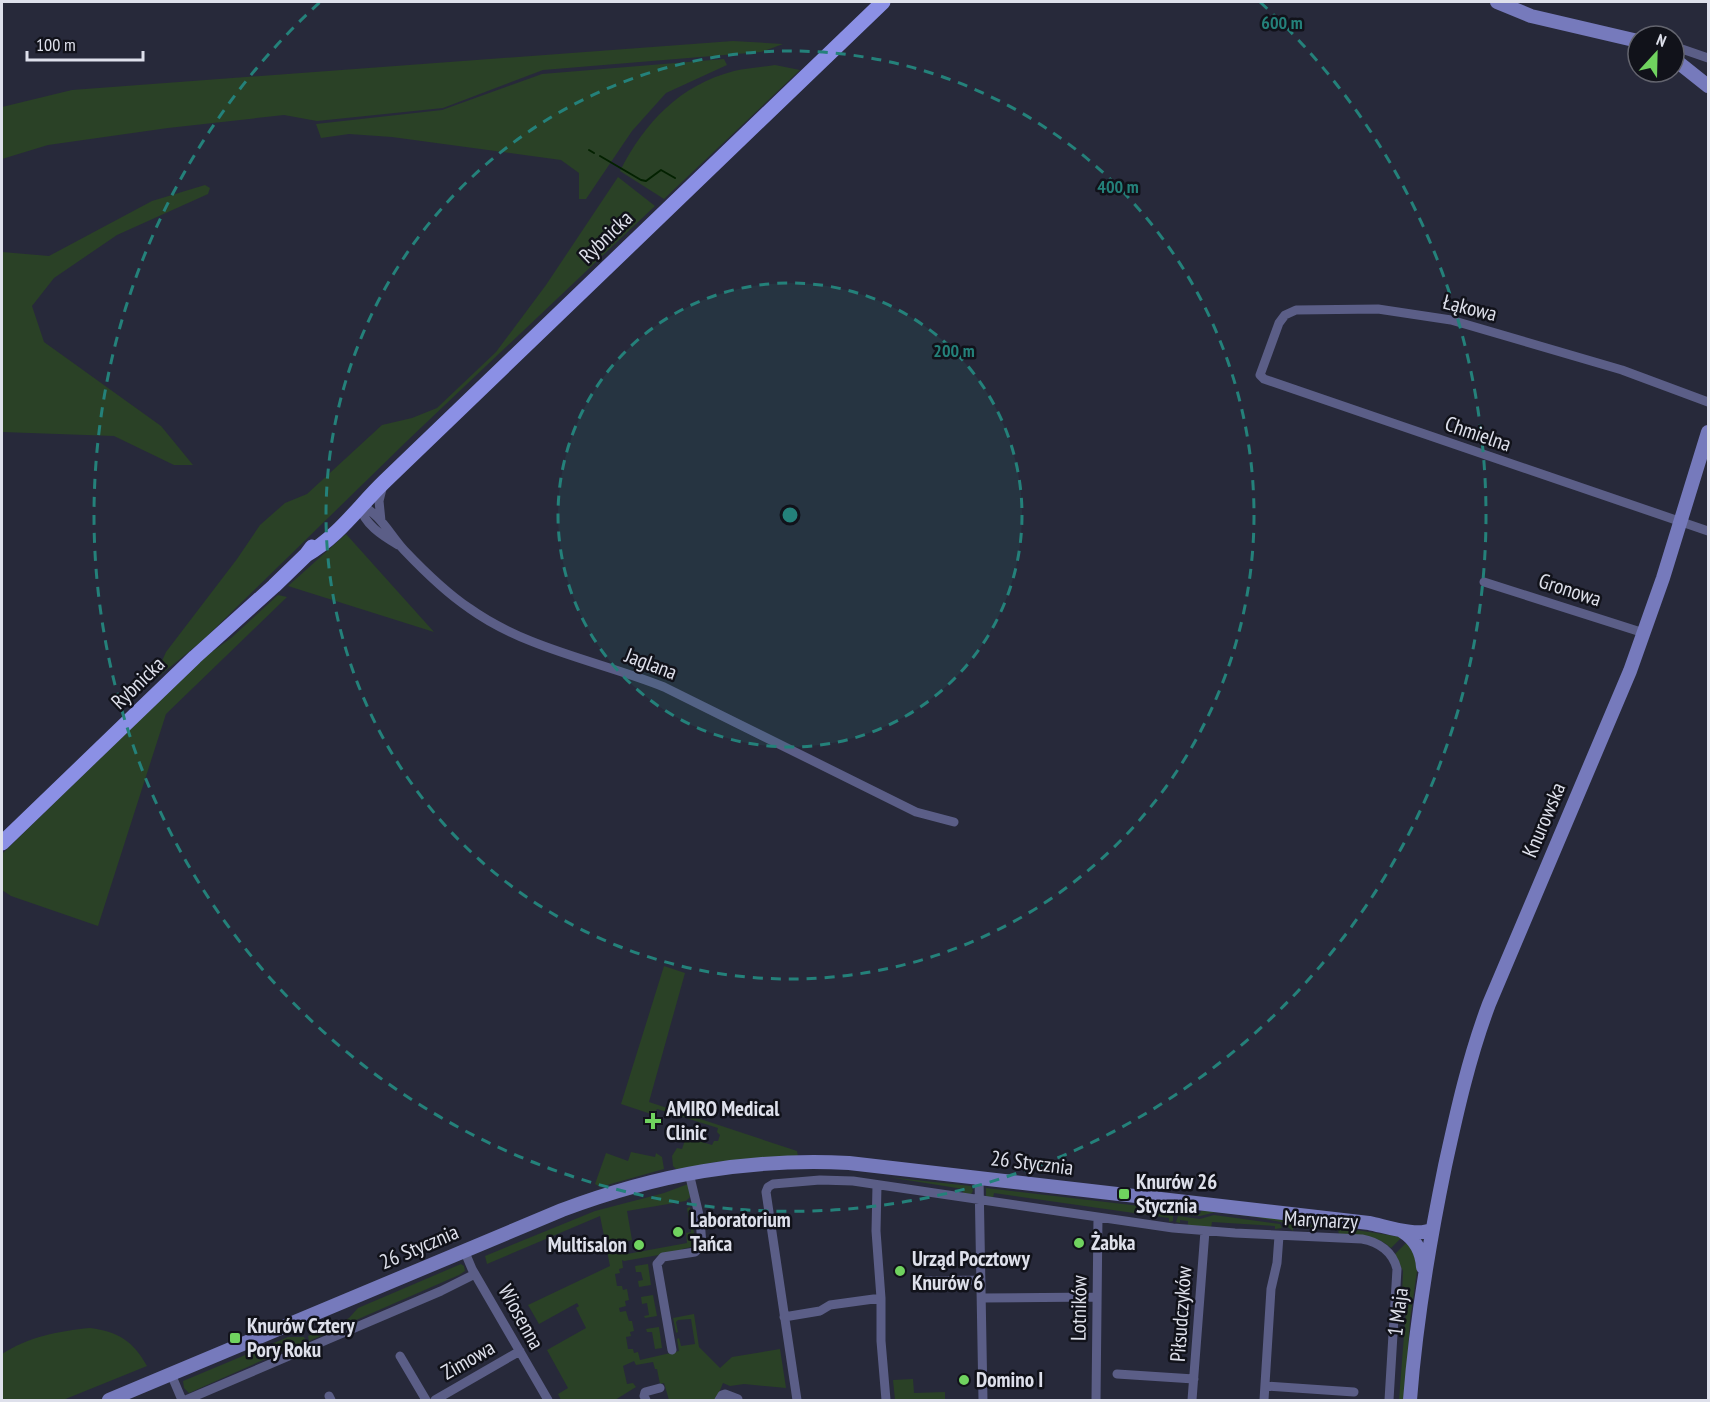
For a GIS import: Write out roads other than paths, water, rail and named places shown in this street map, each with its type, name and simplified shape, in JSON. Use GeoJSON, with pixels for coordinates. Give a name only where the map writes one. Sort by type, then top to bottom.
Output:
{"type":"FeatureCollection","features":[{"type":"Feature","properties":{"kind":"main road","name":"Rybnicka"},"geometry":{"type":"LineString","coordinates":[[306,555],[323,545],[342,528],[356,514],[360,505],[385,480],[883,2]]}},
{"type":"Feature","properties":{"kind":"main road","name":"Rybnicka"},"geometry":{"type":"LineString","coordinates":[[2,843],[195,657],[306,555],[321,535],[350,508],[360,505]]}},
{"type":"Feature","properties":{"kind":"street"},"geometry":{"type":"LineString","coordinates":[[1497,2],[1531,16],[1626,38]]}},
{"type":"Feature","properties":{"kind":"street"},"geometry":{"type":"LineString","coordinates":[[1686,50],[1708,58]]}},
{"type":"Feature","properties":{"kind":"street"},"geometry":{"type":"LineString","coordinates":[[1686,68],[1706,83]]}},
{"type":"Feature","properties":{"kind":"street","name":"Łąkowa"},"geometry":{"type":"LineString","coordinates":[[1264,379],[1261,373],[1279,323],[1285,315],[1296,309],[1378,309],[1451,320],[1622,370],[1708,402]]}},
{"type":"Feature","properties":{"kind":"street","name":"Chmielna"},"geometry":{"type":"LineString","coordinates":[[1264,379],[1708,531]]}},
{"type":"Feature","properties":{"kind":"street","name":"Knurowska"},"geometry":{"type":"LineString","coordinates":[[1432,1229],[1463,1087],[1480,1029],[1611,718],[1644,633],[1708,432]]}},
{"type":"Feature","properties":{"kind":"street"},"geometry":{"type":"LineString","coordinates":[[342,528],[360,523],[376,524],[385,480]]}},
{"type":"Feature","properties":{"kind":"street","name":"Jaglana"},"geometry":{"type":"LineString","coordinates":[[360,505],[368,508],[376,524],[458,600],[507,631],[664,687],[897,802],[924,809],[954,822]]}},
{"type":"Feature","properties":{"kind":"street","name":"Gronowa"},"geometry":{"type":"LineString","coordinates":[[1484,582],[1644,633]]}},
{"type":"Feature","properties":{"kind":"street","name":"26 Stycznia"},"geometry":{"type":"LineString","coordinates":[[104,1401],[464,1250],[604,1194],[689,1173],[746,1164],[820,1161],[867,1165],[1369,1223],[1421,1224],[1432,1229]]}},
{"type":"Feature","properties":{"kind":"street"},"geometry":{"type":"LineString","coordinates":[[672,1350],[657,1264],[663,1257],[695,1252],[702,1245],[700,1219],[689,1173]]}},
{"type":"Feature","properties":{"kind":"street"},"geometry":{"type":"LineString","coordinates":[[979,1178],[983,1401]]}},
{"type":"Feature","properties":{"kind":"street","name":"Marynarzy"},"geometry":{"type":"LineString","coordinates":[[784,1317],[765,1198],[766,1190],[773,1184],[843,1180],[1205,1231],[1368,1240],[1381,1245],[1394,1260],[1398,1274],[1389,1401]]}},
{"type":"Feature","properties":{"kind":"street"},"geometry":{"type":"LineString","coordinates":[[877,1185],[875,1216],[886,1401]]}},
{"type":"Feature","properties":{"kind":"street"},"geometry":{"type":"LineString","coordinates":[[1414,1224],[1429,1216],[1440,1189]]}},
{"type":"Feature","properties":{"kind":"street","name":"Lotników"},"geometry":{"type":"LineString","coordinates":[[1096,1401],[1098,1217]]}},
{"type":"Feature","properties":{"kind":"street","name":"26 Stycznia"},"geometry":{"type":"LineString","coordinates":[[1369,1223],[1400,1230],[1425,1232],[1432,1229]]}},
{"type":"Feature","properties":{"kind":"street","name":"1 Maja"},"geometry":{"type":"LineString","coordinates":[[1410,1401],[1415,1341],[1432,1229]]}},
{"type":"Feature","properties":{"kind":"street"},"geometry":{"type":"LineString","coordinates":[[1400,1230],[1410,1237],[1419,1249],[1423,1262],[1423,1279]]}},
{"type":"Feature","properties":{"kind":"street","name":"Piłsudczyków"},"geometry":{"type":"LineString","coordinates":[[1192,1401],[1205,1231]]}},
{"type":"Feature","properties":{"kind":"street"},"geometry":{"type":"LineString","coordinates":[[1264,1401],[1270,1289],[1277,1263],[1279,1236]]}},
{"type":"Feature","properties":{"kind":"street","name":"Wiosenna"},"geometry":{"type":"LineString","coordinates":[[464,1250],[475,1274],[548,1401]]}},
{"type":"Feature","properties":{"kind":"street"},"geometry":{"type":"LineString","coordinates":[[171,1374],[184,1401],[441,1291],[475,1274]]}},
{"type":"Feature","properties":{"kind":"street"},"geometry":{"type":"LineString","coordinates":[[915,1281],[981,1280]]}},
{"type":"Feature","properties":{"kind":"street"},"geometry":{"type":"LineString","coordinates":[[982,1298],[1097,1297]]}},
{"type":"Feature","properties":{"kind":"street"},"geometry":{"type":"LineString","coordinates":[[797,1401],[784,1317],[820,1311],[830,1305],[881,1298]]}},
{"type":"Feature","properties":{"kind":"street","name":"Zimowa"},"geometry":{"type":"LineString","coordinates":[[435,1401],[519,1351]]}},
{"type":"Feature","properties":{"kind":"street","name":"Zimowa"},"geometry":{"type":"LineString","coordinates":[[400,1356],[426,1401]]}},
{"type":"Feature","properties":{"kind":"street"},"geometry":{"type":"LineString","coordinates":[[1117,1374],[1194,1379]]}},
{"type":"Feature","properties":{"kind":"street"},"geometry":{"type":"LineString","coordinates":[[1264,1386],[1354,1392]]}},
{"type":"Feature","properties":{"kind":"street"},"geometry":{"type":"LineString","coordinates":[[646,1401],[645,1392],[660,1388]]}},
{"type":"Feature","properties":{"kind":"street"},"geometry":{"type":"LineString","coordinates":[[719,1401],[725,1394],[738,1399]]}},
{"type":"Feature","properties":{"kind":"waterway"},"geometry":{"type":"LineString","coordinates":[[589,150],[594,153]]}},
{"type":"Feature","properties":{"kind":"waterway"},"geometry":{"type":"LineString","coordinates":[[600,156],[641,180],[646,181],[661,170],[675,178]]}},
{"type":"Feature","properties":{"kind":"place","name":"AMIRO Medical Clinic"},"geometry":{"type":"Point","coordinates":[653,1121]}},
{"type":"Feature","properties":{"kind":"place","name":"Knurów 26 Stycznia"},"geometry":{"type":"Point","coordinates":[1124,1194]}},
{"type":"Feature","properties":{"kind":"place","name":"Laboratorium Tańca"},"geometry":{"type":"Point","coordinates":[678,1232]}},
{"type":"Feature","properties":{"kind":"place","name":"Żabka"},"geometry":{"type":"Point","coordinates":[1079,1243]}},
{"type":"Feature","properties":{"kind":"place","name":"Multisalon"},"geometry":{"type":"Point","coordinates":[639,1245]}},
{"type":"Feature","properties":{"kind":"place","name":"Urząd Pocztowy Knurów 6"},"geometry":{"type":"Point","coordinates":[900,1271]}},
{"type":"Feature","properties":{"kind":"place","name":"Knurów Cztery Pory Roku"},"geometry":{"type":"Point","coordinates":[235,1338]}},
{"type":"Feature","properties":{"kind":"place","name":"Domino I"},"geometry":{"type":"Point","coordinates":[964,1380]}}]}
